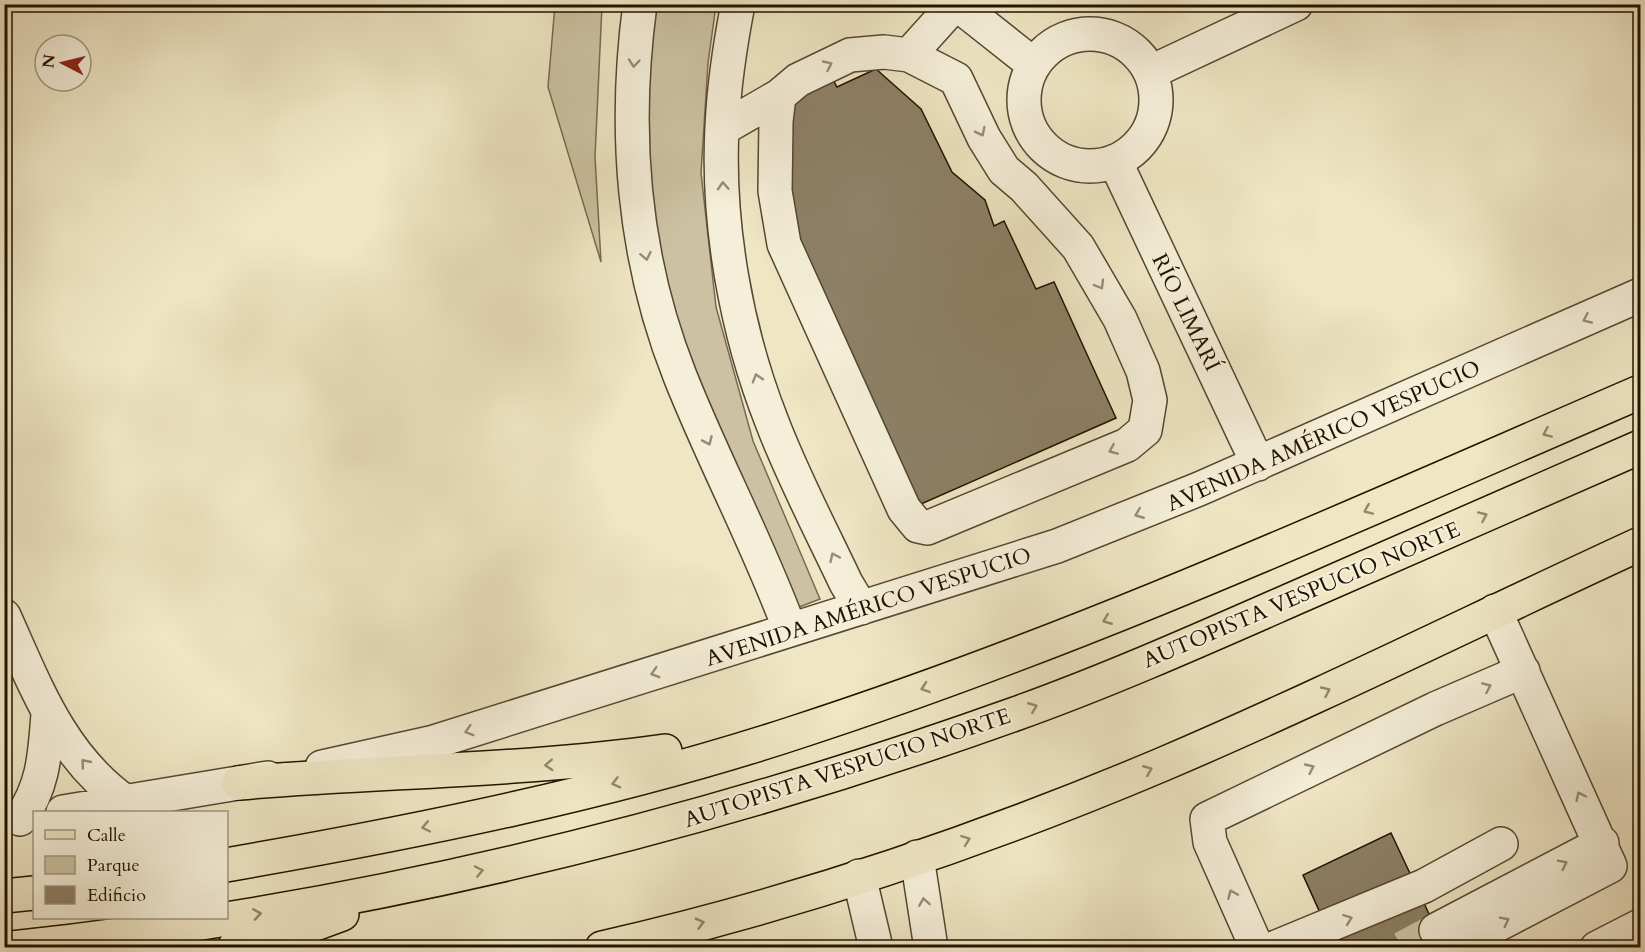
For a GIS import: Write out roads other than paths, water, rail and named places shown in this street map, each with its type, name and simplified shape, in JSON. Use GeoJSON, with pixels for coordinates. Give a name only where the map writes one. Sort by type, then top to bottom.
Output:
{"type":"FeatureCollection","features":[{"type":"Feature","properties":{"kind":"main road"},"geometry":{"type":"LineString","coordinates":[[228,865],[484,815],[662,771],[794,734],[972,671],[1151,603],[1641,392]]}},
{"type":"Feature","properties":{"kind":"main road","name":"AUTOPISTA VESPUCIO NORTE"},"geometry":{"type":"LineString","coordinates":[[228,918],[401,887],[566,850],[838,774],[1019,713],[1181,647],[1641,447]]}},
{"type":"Feature","properties":{"kind":"main road"},"geometry":{"type":"LineString","coordinates":[[602,948],[749,910],[917,857],[1160,765],[1282,712],[1641,544]]}},
{"type":"Feature","properties":{"kind":"main road"},"geometry":{"type":"LineString","coordinates":[[238,783],[364,773],[557,765],[794,734]]}},
{"type":"Feature","properties":{"kind":"main road"},"geometry":{"type":"LineString","coordinates":[[234,948],[277,938],[329,920],[401,887]]}},
{"type":"Feature","properties":{"kind":"main road"},"geometry":{"type":"LineString","coordinates":[[4,896],[33,893]]}},
{"type":"Feature","properties":{"kind":"main road","name":"AUTOPISTA VESPUCIO NORTE"},"geometry":{"type":"LineString","coordinates":[[12,948],[180,927],[224,919]]}},
{"type":"Feature","properties":{"kind":"street"},"geometry":{"type":"LineString","coordinates":[[640,4],[633,73],[633,157],[636,199],[651,279],[679,374],[775,589],[790,630]]}},
{"type":"Feature","properties":{"kind":"street"},"geometry":{"type":"LineString","coordinates":[[738,4],[728,61],[722,129],[723,189],[738,304],[757,378],[772,422],[846,583],[861,608]]}},
{"type":"Feature","properties":{"kind":"street"},"geometry":{"type":"LineString","coordinates":[[909,55],[956,4],[1034,66]]}},
{"type":"Feature","properties":{"kind":"street"},"geometry":{"type":"LineString","coordinates":[[1151,72],[1296,4]]}},
{"type":"Feature","properties":{"kind":"street"},"geometry":{"type":"LineString","coordinates":[[1094,34],[1112,37],[1128,45],[1141,57],[1151,72],[1156,98],[1152,124],[1137,146],[1115,161],[1101,165],[1071,163],[1057,157],[1035,137],[1025,109],[1024,94],[1034,66],[1045,51],[1059,41],[1077,35],[1094,34]]}},
{"type":"Feature","properties":{"kind":"street"},"geometry":{"type":"LineString","coordinates":[[722,129],[779,96],[798,80],[850,56],[884,52],[909,55],[956,79],[984,138],[1004,170],[1024,187],[1078,247],[1120,319],[1143,371],[1150,400],[1145,430],[1127,445],[927,528],[918,526],[904,509],[784,244],[775,192],[776,121],[779,96]]}},
{"type":"Feature","properties":{"kind":"street","name":"RÍO LIMARÍ"},"geometry":{"type":"LineString","coordinates":[[1115,161],[1258,464]]}},
{"type":"Feature","properties":{"kind":"street","name":"AVENIDA AMÉRICO VESPUCIO"},"geometry":{"type":"LineString","coordinates":[[76,811],[238,783],[434,742],[1057,546],[1258,464],[1641,295]]}},
{"type":"Feature","properties":{"kind":"street"},"geometry":{"type":"LineString","coordinates":[[1444,939],[1602,843],[1495,611]]}},
{"type":"Feature","properties":{"kind":"street"},"geometry":{"type":"LineString","coordinates":[[4,616],[48,714],[93,774],[127,803]]}},
{"type":"Feature","properties":{"kind":"street"},"geometry":{"type":"LineString","coordinates":[[1257,948],[1210,842],[1207,819],[1435,709],[1523,671]]}},
{"type":"Feature","properties":{"kind":"street"},"geometry":{"type":"LineString","coordinates":[[20,819],[40,781],[48,714]]}},
{"type":"Feature","properties":{"kind":"street"},"geometry":{"type":"LineString","coordinates":[[1274,948],[1424,886],[1501,844]]}},
{"type":"Feature","properties":{"kind":"street"},"geometry":{"type":"LineString","coordinates":[[917,857],[931,948]]}},
{"type":"Feature","properties":{"kind":"street"},"geometry":{"type":"LineString","coordinates":[[859,876],[876,948]]}},
{"type":"Feature","properties":{"kind":"street"},"geometry":{"type":"LineString","coordinates":[[1597,948],[1641,926]]}},
{"type":"Feature","properties":{"kind":"tunnel"},"geometry":{"type":"LineString","coordinates":[[1402,948],[1436,930]]}}]}
